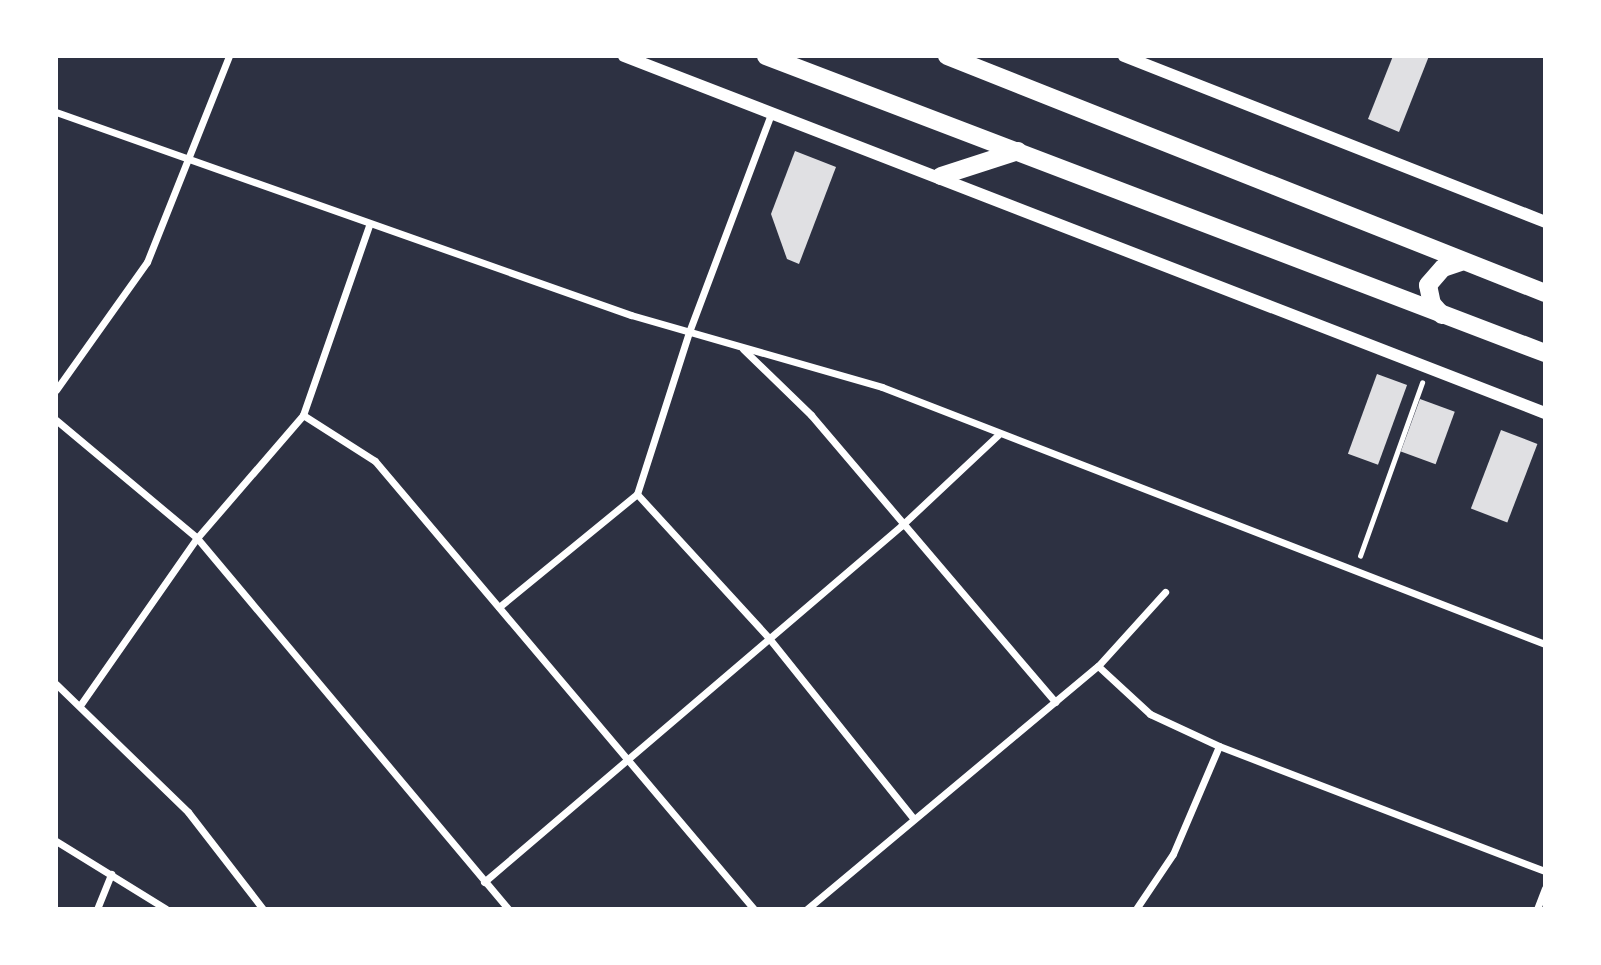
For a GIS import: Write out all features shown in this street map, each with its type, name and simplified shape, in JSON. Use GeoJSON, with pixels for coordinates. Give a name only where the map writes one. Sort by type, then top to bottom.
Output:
{"type":"FeatureCollection","features":[{"type":"Feature","properties":{"kind":"main road"},"geometry":{"type":"LineString","coordinates":[[766,56],[1545,353]]}},
{"type":"Feature","properties":{"kind":"main road"},"geometry":{"type":"LineString","coordinates":[[947,56],[1460,262],[1545,293]]}},
{"type":"Feature","properties":{"kind":"main road"},"geometry":{"type":"LineString","coordinates":[[941,176],[1018,151]]}},
{"type":"Feature","properties":{"kind":"main road"},"geometry":{"type":"LineString","coordinates":[[1442,315],[1432,303],[1428,285],[1443,268],[1460,262]]}},
{"type":"Feature","properties":{"kind":"street"},"geometry":{"type":"LineString","coordinates":[[56,390],[147,262],[229,56]]}},
{"type":"Feature","properties":{"kind":"street"},"geometry":{"type":"LineString","coordinates":[[624,56],[771,114],[941,176],[1427,369],[1545,413]]}},
{"type":"Feature","properties":{"kind":"street"},"geometry":{"type":"LineString","coordinates":[[1124,56],[1545,222]]}},
{"type":"Feature","properties":{"kind":"street"},"geometry":{"type":"LineString","coordinates":[[56,112],[369,226],[689,332],[882,387],[998,435],[1545,644]]}},
{"type":"Feature","properties":{"kind":"street"},"geometry":{"type":"LineString","coordinates":[[499,607],[637,494],[689,332],[771,114]]}},
{"type":"Feature","properties":{"kind":"street"},"geometry":{"type":"LineString","coordinates":[[80,704],[197,538],[303,415],[369,226]]}},
{"type":"Feature","properties":{"kind":"street"},"geometry":{"type":"LineString","coordinates":[[741,347],[811,415],[901,526],[1055,702]]}},
{"type":"Feature","properties":{"kind":"street"},"geometry":{"type":"LineString","coordinates":[[303,415],[374,461],[623,758],[754,909]]}},
{"type":"Feature","properties":{"kind":"street"},"geometry":{"type":"LineString","coordinates":[[56,420],[197,538],[508,909]]}},
{"type":"Feature","properties":{"kind":"street"},"geometry":{"type":"LineString","coordinates":[[484,881],[623,758],[901,526],[998,435]]}},
{"type":"Feature","properties":{"kind":"street"},"geometry":{"type":"LineString","coordinates":[[637,494],[768,637],[912,817]]}},
{"type":"Feature","properties":{"kind":"street"},"geometry":{"type":"LineString","coordinates":[[807,909],[912,817],[1098,666],[1165,592]]}},
{"type":"Feature","properties":{"kind":"street"},"geometry":{"type":"LineString","coordinates":[[1098,666],[1150,714],[1219,746],[1545,871]]}},
{"type":"Feature","properties":{"kind":"street"},"geometry":{"type":"LineString","coordinates":[[56,684],[80,704],[188,812],[263,909]]}},
{"type":"Feature","properties":{"kind":"street"},"geometry":{"type":"LineString","coordinates":[[1136,909],[1174,854],[1219,746]]}},
{"type":"Feature","properties":{"kind":"street"},"geometry":{"type":"LineString","coordinates":[[56,841],[166,909]]}},
{"type":"Feature","properties":{"kind":"street"},"geometry":{"type":"LineString","coordinates":[[97,909],[111,874]]}},
{"type":"Feature","properties":{"kind":"street"},"geometry":{"type":"LineString","coordinates":[[1537,909],[1545,888]]}},
{"type":"Feature","properties":{"kind":"path"},"geometry":{"type":"LineString","coordinates":[[1354,571],[1427,369]]}},
{"type":"Feature","properties":{"kind":"building"},"geometry":{"type":"Polygon","coordinates":[[[1393,56],[1429,56],[1399,132],[1368,119],[1393,56]]]}},
{"type":"Feature","properties":{"kind":"building"},"geometry":{"type":"Polygon","coordinates":[[[795,151],[836,167],[799,264],[787,259],[771,214],[795,151]]]}},
{"type":"Feature","properties":{"kind":"building"},"geometry":{"type":"Polygon","coordinates":[[[1377,374],[1407,385],[1378,465],[1348,454],[1377,374]]]}},
{"type":"Feature","properties":{"kind":"building"},"geometry":{"type":"Polygon","coordinates":[[[1420,399],[1455,412],[1436,464],[1401,452],[1420,399]]]}},
{"type":"Feature","properties":{"kind":"building"},"geometry":{"type":"Polygon","coordinates":[[[1501,430],[1537,444],[1507,522],[1471,508],[1501,430]]]}}]}
